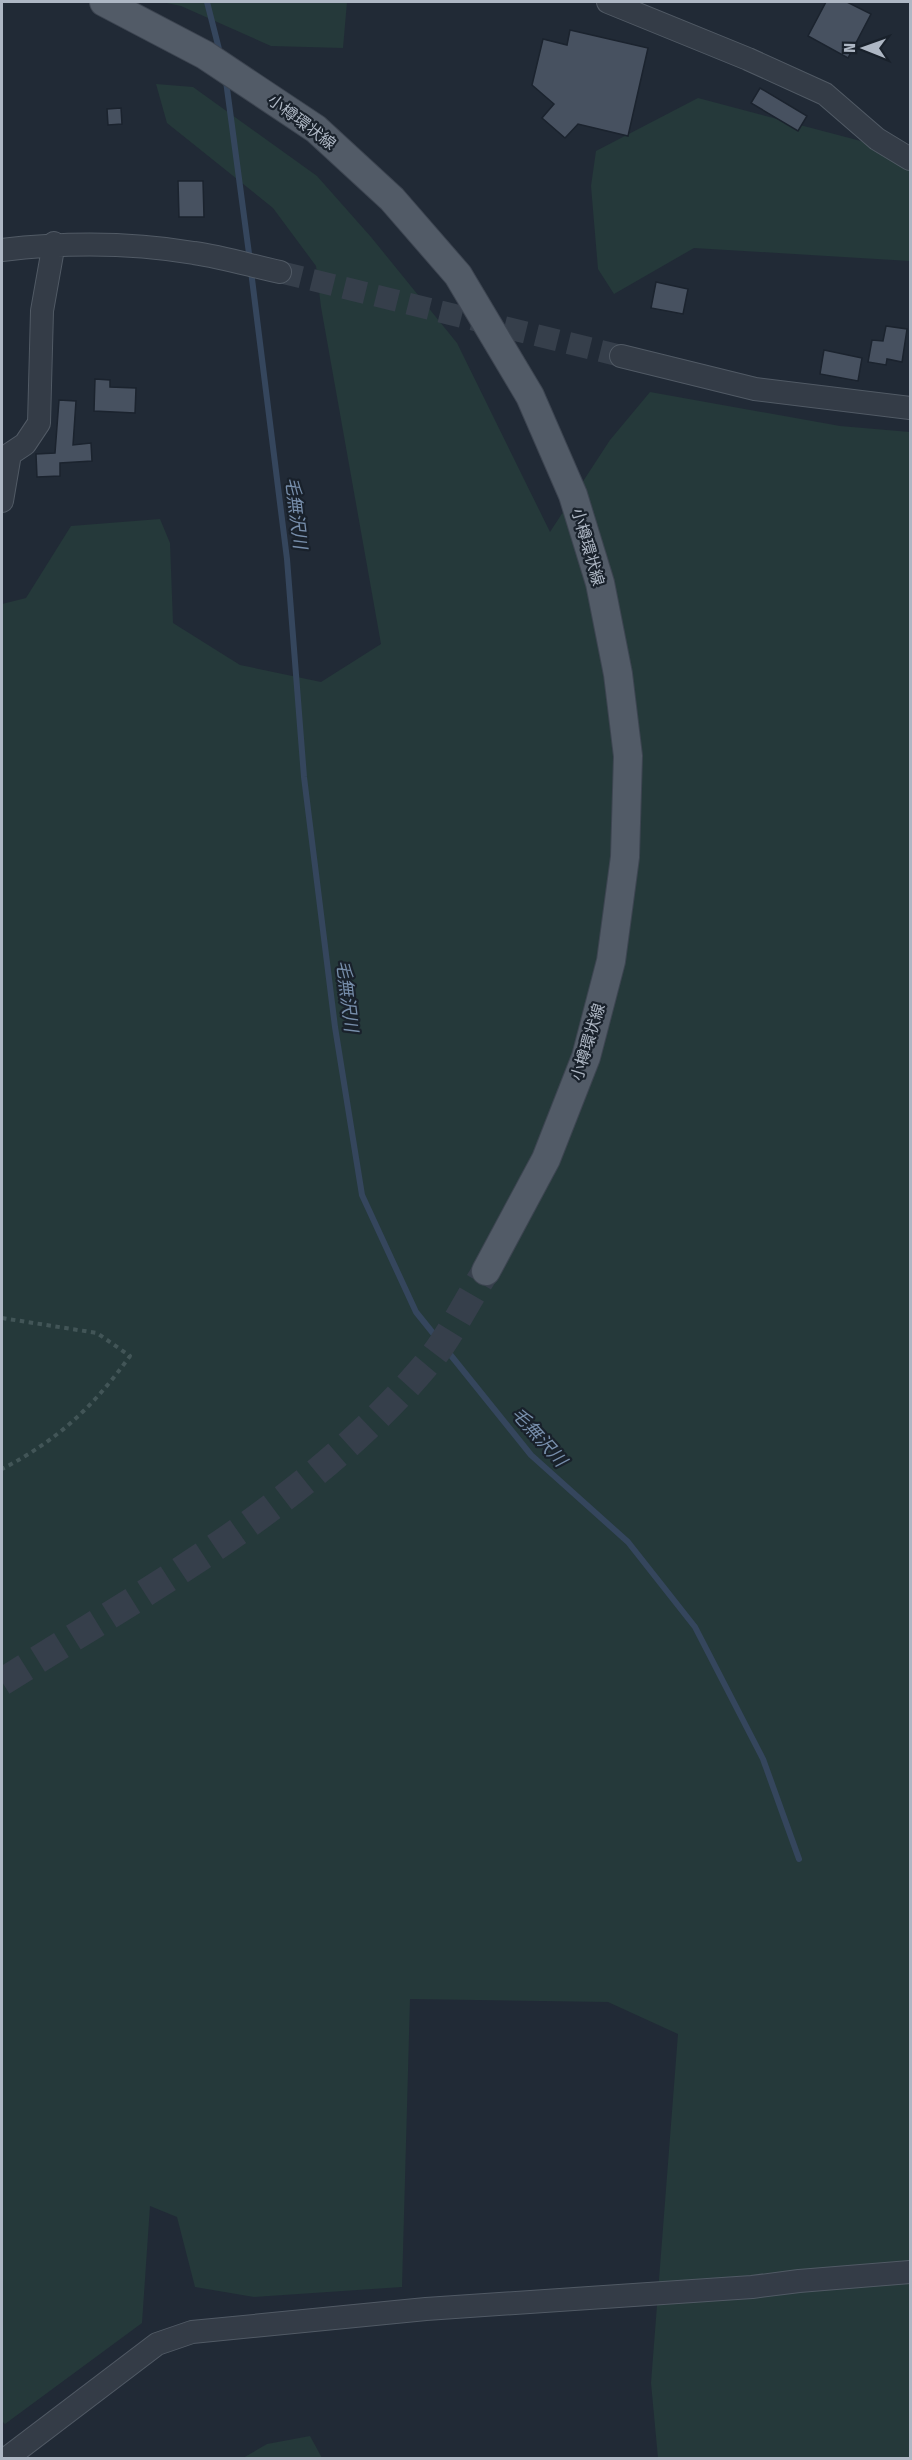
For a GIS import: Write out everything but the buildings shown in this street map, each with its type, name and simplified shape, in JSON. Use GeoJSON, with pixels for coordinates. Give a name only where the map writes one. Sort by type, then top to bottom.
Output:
{"type":"FeatureCollection","features":[{"type":"Feature","properties":{"kind":"main road","name":"小樽環状線"},"geometry":{"type":"LineString","coordinates":[[104,2],[205,55],[316,129],[392,199],[458,274],[530,396],[573,495],[600,583],[618,674],[628,756],[625,857],[611,961],[586,1057],[546,1159],[486,1271]]}},
{"type":"Feature","properties":{"kind":"street"},"geometry":{"type":"LineString","coordinates":[[608,2],[748,59],[825,94],[877,139],[910,159]]}},
{"type":"Feature","properties":{"kind":"street"},"geometry":{"type":"LineString","coordinates":[[2,250],[54,243],[128,245],[195,253],[280,272]]}},
{"type":"Feature","properties":{"kind":"street"},"geometry":{"type":"LineString","coordinates":[[2,501],[10,454],[25,444],[39,423],[42,311],[54,243]]}},
{"type":"Feature","properties":{"kind":"street"},"geometry":{"type":"LineString","coordinates":[[621,356],[755,389],[910,408]]}},
{"type":"Feature","properties":{"kind":"street"},"geometry":{"type":"LineString","coordinates":[[7,2458],[157,2344],[192,2332],[426,2309],[752,2288],[799,2281],[910,2272]]}},
{"type":"Feature","properties":{"kind":"path"},"geometry":{"type":"LineString","coordinates":[[2,1318],[97,1333],[130,1356],[93,1404],[73,1422],[24,1457],[2,1469]]}},
{"type":"Feature","properties":{"kind":"green space"},"geometry":{"type":"Polygon","coordinates":[[[162,2],[347,2],[343,48],[271,46],[181,6],[162,2]]]}},
{"type":"Feature","properties":{"kind":"green space"},"geometry":{"type":"Polygon","coordinates":[[[156,84],[193,87],[317,176],[371,237],[457,343],[550,532],[610,440],[650,392],[840,426],[910,432],[910,2458],[658,2458],[651,2383],[678,2034],[608,2002],[410,1999],[402,2287],[254,2297],[195,2287],[177,2217],[150,2206],[142,2323],[5,2424],[2,2421],[2,604],[26,598],[71,526],[160,519],[170,543],[173,623],[240,665],[321,682],[381,644],[321,307],[316,266],[273,208],[167,123],[156,84]]]}},
{"type":"Feature","properties":{"kind":"green space"},"geometry":{"type":"Polygon","coordinates":[[[698,98],[895,150],[910,156],[910,261],[694,248],[614,294],[598,269],[591,186],[596,151],[698,98]]]}},
{"type":"Feature","properties":{"kind":"green space"},"geometry":{"type":"Polygon","coordinates":[[[310,2436],[322,2458],[243,2458],[267,2444],[310,2436]]]}},
{"type":"Feature","properties":{"kind":"waterway","name":"毛無沢川"},"geometry":{"type":"LineString","coordinates":[[207,2],[220,53]]}},
{"type":"Feature","properties":{"kind":"waterway","name":"毛無沢川"},"geometry":{"type":"LineString","coordinates":[[226,81],[250,261]]}},
{"type":"Feature","properties":{"kind":"waterway","name":"毛無沢川"},"geometry":{"type":"LineString","coordinates":[[251,271],[287,559],[304,777],[335,1027],[362,1195],[416,1312],[531,1455],[628,1542],[695,1627],[763,1759],[799,1859]]}},
{"type":"Feature","properties":{"kind":"tunnel"},"geometry":{"type":"LineString","coordinates":[[280,272],[621,356]]}},
{"type":"Feature","properties":{"kind":"tunnel"},"geometry":{"type":"LineString","coordinates":[[2,1682],[174,1575],[230,1537],[284,1498],[336,1455],[385,1409],[431,1359],[486,1271]]}}]}
